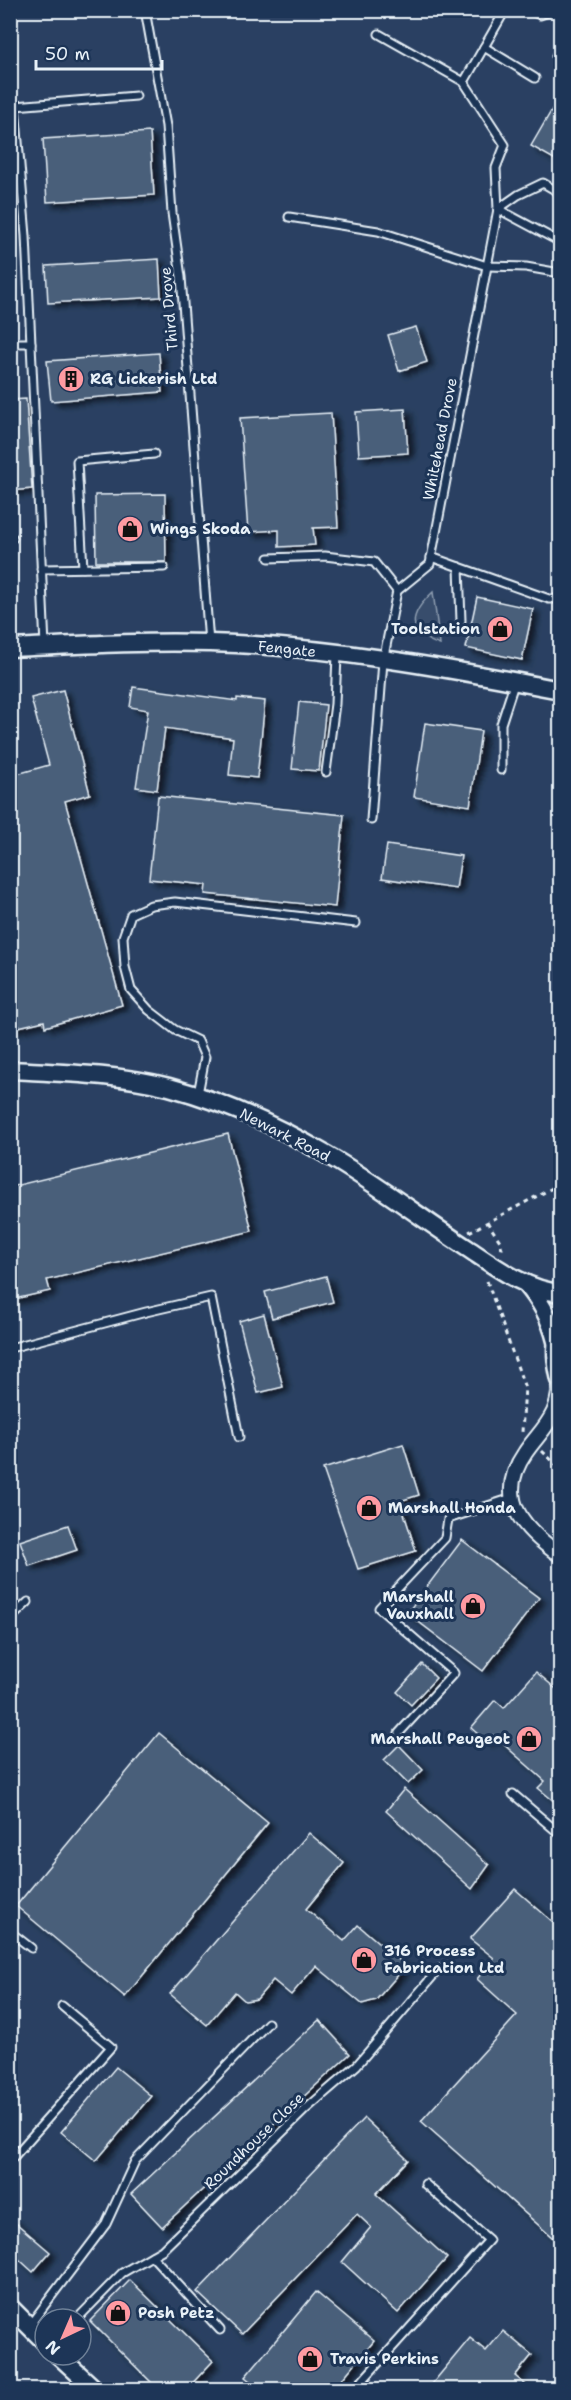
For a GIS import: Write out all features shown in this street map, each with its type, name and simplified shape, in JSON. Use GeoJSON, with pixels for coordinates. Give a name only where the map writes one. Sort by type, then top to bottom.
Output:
{"type":"FeatureCollection","features":[{"type":"Feature","properties":{"kind":"street","name":"Fengate"},"geometry":{"type":"LineString","coordinates":[[10,648],[209,643],[281,647],[515,681],[561,690]]}},
{"type":"Feature","properties":{"kind":"street","name":"Newark Road"},"geometry":{"type":"LineString","coordinates":[[10,1070],[100,1075],[167,1087],[223,1104],[278,1128],[330,1156],[492,1264],[526,1284],[548,1292],[561,1293]]}},
{"type":"Feature","properties":{"kind":"street","name":"Newark Road"},"geometry":{"type":"LineString","coordinates":[[526,1284],[540,1301],[558,1334],[556,1362],[561,1380]]}},
{"type":"Feature","properties":{"kind":"street"},"geometry":{"type":"LineString","coordinates":[[561,1386],[555,1410],[516,1469],[511,1485],[512,1498],[522,1520],[534,1535],[561,1555]]}},
{"type":"Feature","properties":{"kind":"street"},"geometry":{"type":"LineString","coordinates":[[537,1439],[561,1426]]}},
{"type":"Feature","properties":{"kind":"street"},"geometry":{"type":"LineString","coordinates":[[10,2307],[33,2330]]}},
{"type":"Feature","properties":{"kind":"street"},"geometry":{"type":"LineString","coordinates":[[71,2367],[96,2390]]}},
{"type":"Feature","properties":{"kind":"lane","name":"Third Drove"},"geometry":{"type":"LineString","coordinates":[[145,10],[166,126],[172,213],[181,278],[209,643]]}},
{"type":"Feature","properties":{"kind":"lane"},"geometry":{"type":"LineString","coordinates":[[464,82],[502,14],[509,10]]}},
{"type":"Feature","properties":{"kind":"lane"},"geometry":{"type":"LineString","coordinates":[[529,10],[540,15],[553,10]]}},
{"type":"Feature","properties":{"kind":"lane","name":"Whitehead Drove"},"geometry":{"type":"LineString","coordinates":[[380,34],[464,82],[505,145],[496,168],[498,208],[430,564],[398,591]]}},
{"type":"Feature","properties":{"kind":"lane"},"geometry":{"type":"LineString","coordinates":[[484,47],[535,78]]}},
{"type":"Feature","properties":{"kind":"lane"},"geometry":{"type":"LineString","coordinates":[[45,646],[26,236],[13,105],[136,96]]}},
{"type":"Feature","properties":{"kind":"lane"},"geometry":{"type":"LineString","coordinates":[[561,192],[543,183],[498,208],[561,242]]}},
{"type":"Feature","properties":{"kind":"lane"},"geometry":{"type":"LineString","coordinates":[[289,217],[378,231],[487,266],[526,267],[561,273]]}},
{"type":"Feature","properties":{"kind":"lane"},"geometry":{"type":"LineString","coordinates":[[10,343],[31,343]]}},
{"type":"Feature","properties":{"kind":"lane"},"geometry":{"type":"LineString","coordinates":[[83,568],[77,461],[154,454]]}},
{"type":"Feature","properties":{"kind":"lane"},"geometry":{"type":"LineString","coordinates":[[269,558],[326,556],[374,562],[398,591],[383,661],[371,820]]}},
{"type":"Feature","properties":{"kind":"lane"},"geometry":{"type":"LineString","coordinates":[[431,557],[549,599],[561,598]]}},
{"type":"Feature","properties":{"kind":"lane"},"geometry":{"type":"LineString","coordinates":[[41,570],[164,567]]}},
{"type":"Feature","properties":{"kind":"lane"},"geometry":{"type":"LineString","coordinates":[[459,567],[461,621]]}},
{"type":"Feature","properties":{"kind":"lane"},"geometry":{"type":"LineString","coordinates":[[326,772],[337,655]]}},
{"type":"Feature","properties":{"kind":"lane"},"geometry":{"type":"LineString","coordinates":[[501,770],[501,724],[515,681]]}},
{"type":"Feature","properties":{"kind":"lane"},"geometry":{"type":"LineString","coordinates":[[197,1096],[205,1057],[198,1041],[175,1030],[149,1010],[131,990],[125,967],[123,937],[131,914],[151,905],[175,902],[356,923]]}},
{"type":"Feature","properties":{"kind":"lane"},"geometry":{"type":"LineString","coordinates":[[10,1348],[146,1311],[211,1297],[239,1437]]}},
{"type":"Feature","properties":{"kind":"lane"},"geometry":{"type":"LineString","coordinates":[[399,1733],[454,1673],[379,1608],[445,1538],[448,1519],[512,1498]]}},
{"type":"Feature","properties":{"kind":"lane"},"geometry":{"type":"LineString","coordinates":[[10,1618],[28,1602]]}},
{"type":"Feature","properties":{"kind":"lane"},"geometry":{"type":"LineString","coordinates":[[513,1794],[561,1834]]}},
{"type":"Feature","properties":{"kind":"lane"},"geometry":{"type":"LineString","coordinates":[[10,1936],[13,1934],[31,1948]]}},
{"type":"Feature","properties":{"kind":"lane","name":"Roundhouse Close"},"geometry":{"type":"LineString","coordinates":[[88,2307],[122,2273],[162,2250],[306,2109],[357,2065],[439,1969]]}},
{"type":"Feature","properties":{"kind":"lane"},"geometry":{"type":"LineString","coordinates":[[10,2161],[111,2047],[62,2006]]}},
{"type":"Feature","properties":{"kind":"lane"},"geometry":{"type":"LineString","coordinates":[[29,2326],[106,2224],[135,2161],[268,2023]]}},
{"type":"Feature","properties":{"kind":"lane"},"geometry":{"type":"LineString","coordinates":[[354,2390],[489,2240],[425,2184]]}},
{"type":"Feature","properties":{"kind":"lane"},"geometry":{"type":"LineString","coordinates":[[152,2256],[220,2330]]}},
{"type":"Feature","properties":{"kind":"path"},"geometry":{"type":"LineString","coordinates":[[454,1239],[561,1184]]}},
{"type":"Feature","properties":{"kind":"path"},"geometry":{"type":"LineString","coordinates":[[488,1222],[500,1241],[502,1249],[485,1278],[525,1388],[521,1432],[537,1439],[561,1468]]}},
{"type":"Feature","properties":{"kind":"shaded area"},"geometry":{"type":"Polygon","coordinates":[[[11,11],[560,11],[560,2389],[11,2390],[11,11]]]}},
{"type":"Feature","properties":{"kind":"shaded area"},"geometry":{"type":"Polygon","coordinates":[[[433,592],[440,645],[421,635],[414,622],[419,608],[433,592]]]}},
{"type":"Feature","properties":{"kind":"building"},"geometry":{"type":"Polygon","coordinates":[[[561,94],[561,163],[531,146],[561,94]]]}},
{"type":"Feature","properties":{"kind":"building"},"geometry":{"type":"Polygon","coordinates":[[[150,132],[154,195],[47,202],[43,139],[150,132]]]}},
{"type":"Feature","properties":{"kind":"building"},"geometry":{"type":"Polygon","coordinates":[[[159,259],[161,297],[48,303],[46,266],[159,259]]]}},
{"type":"Feature","properties":{"kind":"building"},"geometry":{"type":"Polygon","coordinates":[[[416,327],[427,362],[399,371],[388,335],[416,327]]]}},
{"type":"Feature","properties":{"kind":"building"},"geometry":{"type":"Polygon","coordinates":[[[159,353],[162,392],[51,401],[47,361],[159,353]]]}},
{"type":"Feature","properties":{"kind":"building"},"geometry":{"type":"Polygon","coordinates":[[[26,399],[32,489],[10,491],[10,400],[26,399]]]}},
{"type":"Feature","properties":{"kind":"building"},"geometry":{"type":"Polygon","coordinates":[[[405,409],[408,453],[359,456],[356,412],[405,409]]]}},
{"type":"Feature","properties":{"kind":"building"},"geometry":{"type":"Polygon","coordinates":[[[331,413],[338,527],[313,528],[315,545],[279,547],[279,530],[248,532],[240,418],[331,413]]]}},
{"type":"Feature","properties":{"kind":"building","name":"Wings Skoda"},"geometry":{"type":"Polygon","coordinates":[[[165,494],[166,562],[96,562],[95,495],[165,494]]]}},
{"type":"Feature","properties":{"kind":"building","name":"Toolstation"},"geometry":{"type":"Polygon","coordinates":[[[477,597],[533,609],[522,660],[466,648],[477,597]]]}},
{"type":"Feature","properties":{"kind":"building"},"geometry":{"type":"Polygon","coordinates":[[[133,687],[237,701],[237,698],[265,701],[257,778],[229,775],[233,738],[165,728],[157,790],[136,787],[148,710],[130,707],[133,687]]]}},
{"type":"Feature","properties":{"kind":"building"},"geometry":{"type":"Polygon","coordinates":[[[63,690],[90,794],[65,801],[122,1005],[45,1027],[44,1021],[10,1029],[10,776],[49,765],[31,698],[63,690]]]}},
{"type":"Feature","properties":{"kind":"building"},"geometry":{"type":"Polygon","coordinates":[[[299,702],[326,705],[319,771],[292,769],[299,702]]]}},
{"type":"Feature","properties":{"kind":"building"},"geometry":{"type":"Polygon","coordinates":[[[425,723],[481,731],[470,806],[414,797],[425,723]]]}},
{"type":"Feature","properties":{"kind":"building"},"geometry":{"type":"Polygon","coordinates":[[[158,796],[344,815],[335,907],[205,894],[206,885],[149,879],[158,796]]]}},
{"type":"Feature","properties":{"kind":"building"},"geometry":{"type":"Polygon","coordinates":[[[387,845],[461,856],[456,889],[382,878],[387,845]]]}},
{"type":"Feature","properties":{"kind":"building"},"geometry":{"type":"Polygon","coordinates":[[[228,1134],[252,1231],[47,1280],[50,1291],[10,1300],[10,1187],[228,1134]]]}},
{"type":"Feature","properties":{"kind":"building"},"geometry":{"type":"Polygon","coordinates":[[[326,1276],[333,1302],[272,1318],[265,1292],[326,1276]]]}},
{"type":"Feature","properties":{"kind":"building"},"geometry":{"type":"Polygon","coordinates":[[[264,1314],[283,1387],[258,1393],[239,1321],[264,1314]]]}},
{"type":"Feature","properties":{"kind":"building","name":"Marshall Honda"},"geometry":{"type":"Polygon","coordinates":[[[403,1444],[419,1495],[400,1501],[416,1551],[358,1569],[323,1469],[403,1444]]]}},
{"type":"Feature","properties":{"kind":"building"},"geometry":{"type":"Polygon","coordinates":[[[68,1525],[77,1550],[29,1566],[20,1541],[68,1525]]]}},
{"type":"Feature","properties":{"kind":"building","name":"Marshall Vauxhall"},"geometry":{"type":"Polygon","coordinates":[[[462,1540],[539,1598],[483,1671],[407,1613],[462,1540]]]}},
{"type":"Feature","properties":{"kind":"building"},"geometry":{"type":"Polygon","coordinates":[[[422,1664],[436,1678],[411,1705],[397,1692],[422,1664]]]}},
{"type":"Feature","properties":{"kind":"building","name":"Marshall Peugeot"},"geometry":{"type":"Polygon","coordinates":[[[536,1672],[561,1693],[561,1807],[538,1788],[545,1781],[493,1735],[487,1742],[471,1728],[495,1700],[504,1708],[536,1672]]]}},
{"type":"Feature","properties":{"kind":"building"},"geometry":{"type":"Polygon","coordinates":[[[159,1733],[268,1823],[125,1997],[16,1906],[159,1733]]]}},
{"type":"Feature","properties":{"kind":"building"},"geometry":{"type":"Polygon","coordinates":[[[399,1745],[423,1770],[408,1784],[384,1760],[399,1745]]]}},
{"type":"Feature","properties":{"kind":"building"},"geometry":{"type":"Polygon","coordinates":[[[404,1789],[489,1865],[472,1889],[386,1811],[404,1789]]]}},
{"type":"Feature","properties":{"kind":"building"},"geometry":{"type":"Polygon","coordinates":[[[309,1833],[344,1863],[306,1909],[344,1941],[358,1925],[406,1966],[376,2000],[362,2004],[316,1966],[291,1995],[273,1980],[257,1999],[245,2001],[235,1992],[207,2025],[170,1994],[309,1833]]]}},
{"type":"Feature","properties":{"kind":"building"},"geometry":{"type":"Polygon","coordinates":[[[515,1889],[561,1929],[561,2245],[421,2121],[517,2015],[477,1979],[494,1958],[470,1939],[515,1889]]]}},
{"type":"Feature","properties":{"kind":"building"},"geometry":{"type":"Polygon","coordinates":[[[319,2020],[350,2054],[162,2227],[131,2194],[319,2020]]]}},
{"type":"Feature","properties":{"kind":"building"},"geometry":{"type":"Polygon","coordinates":[[[116,2067],[151,2096],[96,2161],[61,2132],[116,2067]]]}},
{"type":"Feature","properties":{"kind":"building"},"geometry":{"type":"Polygon","coordinates":[[[364,2118],[408,2160],[376,2194],[447,2258],[398,2313],[342,2262],[371,2227],[357,2214],[242,2334],[197,2292],[364,2118]]]}},
{"type":"Feature","properties":{"kind":"building"},"geometry":{"type":"Polygon","coordinates":[[[10,2218],[50,2252],[33,2272],[10,2251],[10,2218]]]}},
{"type":"Feature","properties":{"kind":"building"},"geometry":{"type":"Polygon","coordinates":[[[130,2280],[213,2361],[186,2390],[159,2390],[93,2324],[93,2318],[130,2280]]]}},
{"type":"Feature","properties":{"kind":"building","name":"Travis Perkins"},"geometry":{"type":"Polygon","coordinates":[[[316,2292],[374,2341],[333,2390],[261,2390],[245,2377],[316,2292]]]}},
{"type":"Feature","properties":{"kind":"building"},"geometry":{"type":"Polygon","coordinates":[[[503,2331],[532,2355],[515,2376],[532,2390],[427,2390],[470,2338],[486,2351],[503,2331]]]}},
{"type":"Feature","properties":{"kind":"place","name":"RG Lickerish Ltd"},"geometry":{"type":"Point","coordinates":[71,379]}},
{"type":"Feature","properties":{"kind":"place","name":"Wings Skoda"},"geometry":{"type":"Point","coordinates":[130,529]}},
{"type":"Feature","properties":{"kind":"place","name":"Toolstation"},"geometry":{"type":"Point","coordinates":[500,629]}},
{"type":"Feature","properties":{"kind":"place","name":"Marshall Honda"},"geometry":{"type":"Point","coordinates":[369,1508]}},
{"type":"Feature","properties":{"kind":"place","name":"Marshall Vauxhall"},"geometry":{"type":"Point","coordinates":[473,1606]}},
{"type":"Feature","properties":{"kind":"place","name":"Marshall Peugeot"},"geometry":{"type":"Point","coordinates":[529,1739]}},
{"type":"Feature","properties":{"kind":"place","name":"316 Process Fabrication Ltd"},"geometry":{"type":"Point","coordinates":[364,1960]}},
{"type":"Feature","properties":{"kind":"place","name":"Posh Petz"},"geometry":{"type":"Point","coordinates":[118,2313]}},
{"type":"Feature","properties":{"kind":"place","name":"Travis Perkins"},"geometry":{"type":"Point","coordinates":[310,2359]}}]}
